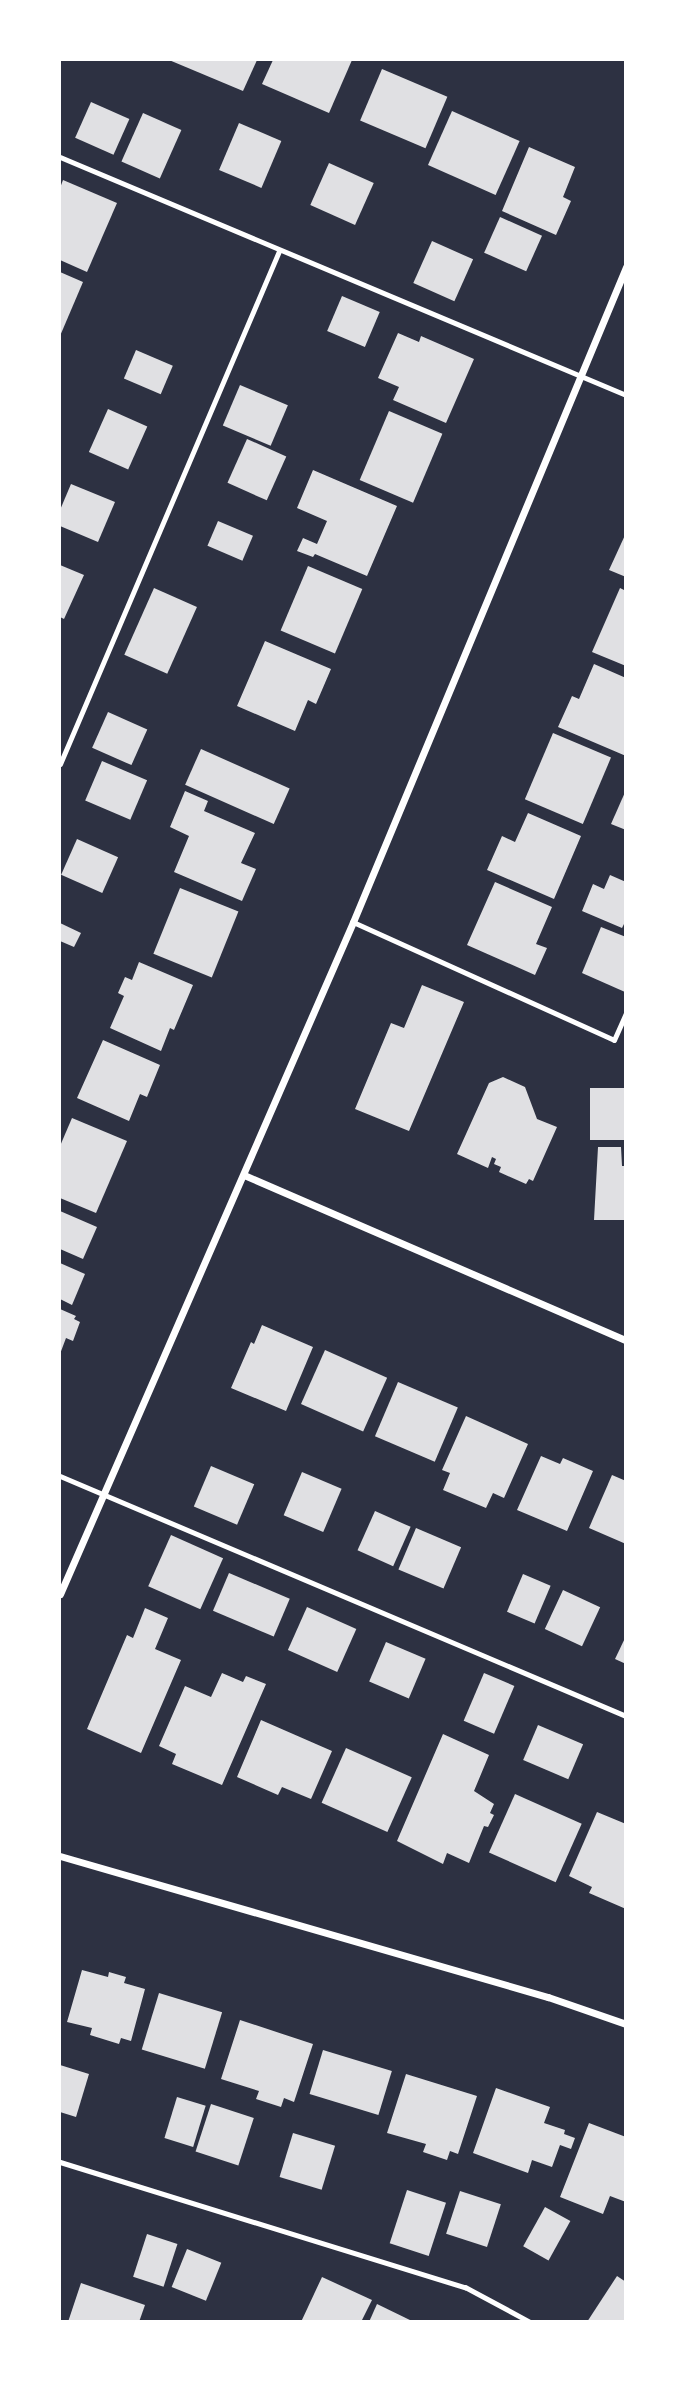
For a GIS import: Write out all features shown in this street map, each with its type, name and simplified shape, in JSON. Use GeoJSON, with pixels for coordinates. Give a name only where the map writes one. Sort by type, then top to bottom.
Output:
{"type":"FeatureCollection","features":[{"type":"Feature","properties":{"kind":"street"},"geometry":{"type":"LineString","coordinates":[[60,1594],[353,922],[625,267]]}},
{"type":"Feature","properties":{"kind":"street"},"geometry":{"type":"LineString","coordinates":[[244,1175],[625,1340]]}},
{"type":"Feature","properties":{"kind":"street"},"geometry":{"type":"LineString","coordinates":[[60,1856],[548,1997],[625,2024]]}},
{"type":"Feature","properties":{"kind":"lane"},"geometry":{"type":"LineString","coordinates":[[60,157],[625,395]]}},
{"type":"Feature","properties":{"kind":"lane"},"geometry":{"type":"LineString","coordinates":[[60,764],[279,251]]}},
{"type":"Feature","properties":{"kind":"lane"},"geometry":{"type":"LineString","coordinates":[[353,922],[614,1040],[625,1013]]}},
{"type":"Feature","properties":{"kind":"lane"},"geometry":{"type":"LineString","coordinates":[[60,1476],[625,1716]]}},
{"type":"Feature","properties":{"kind":"lane"},"geometry":{"type":"LineString","coordinates":[[60,2162],[465,2287],[530,2322]]}},
{"type":"Feature","properties":{"kind":"building"},"geometry":{"type":"Polygon","coordinates":[[[169,60],[257,60],[243,91],[169,60]]]}},
{"type":"Feature","properties":{"kind":"building"},"geometry":{"type":"Polygon","coordinates":[[[273,60],[352,60],[329,113],[262,84],[273,60]]]}},
{"type":"Feature","properties":{"kind":"building"},"geometry":{"type":"Polygon","coordinates":[[[382,69],[447,97],[425,148],[360,121],[382,69]]]}},
{"type":"Feature","properties":{"kind":"building"},"geometry":{"type":"Polygon","coordinates":[[[91,102],[129,119],[114,155],[75,138],[91,102]]]}},
{"type":"Feature","properties":{"kind":"building"},"geometry":{"type":"Polygon","coordinates":[[[452,111],[520,141],[496,195],[428,165],[452,111]]]}},
{"type":"Feature","properties":{"kind":"building"},"geometry":{"type":"Polygon","coordinates":[[[143,113],[181,130],[160,179],[121,161],[143,113]]]}},
{"type":"Feature","properties":{"kind":"building"},"geometry":{"type":"Polygon","coordinates":[[[239,123],[281,141],[261,188],[219,170],[239,123]]]}},
{"type":"Feature","properties":{"kind":"building"},"geometry":{"type":"Polygon","coordinates":[[[529,147],[575,167],[563,197],[571,201],[556,235],[502,211],[529,147]]]}},
{"type":"Feature","properties":{"kind":"building"},"geometry":{"type":"Polygon","coordinates":[[[329,163],[374,183],[355,225],[310,205],[329,163]]]}},
{"type":"Feature","properties":{"kind":"building"},"geometry":{"type":"Polygon","coordinates":[[[63,180],[117,203],[87,272],[60,260],[60,188],[63,180]]]}},
{"type":"Feature","properties":{"kind":"building"},"geometry":{"type":"Polygon","coordinates":[[[500,217],[542,236],[526,271],[484,253],[500,217]]]}},
{"type":"Feature","properties":{"kind":"building"},"geometry":{"type":"Polygon","coordinates":[[[432,241],[473,259],[454,301],[413,283],[432,241]]]}},
{"type":"Feature","properties":{"kind":"building"},"geometry":{"type":"Polygon","coordinates":[[[60,272],[83,282],[60,336],[60,272]]]}},
{"type":"Feature","properties":{"kind":"building"},"geometry":{"type":"Polygon","coordinates":[[[342,296],[380,312],[365,347],[327,331],[342,296]]]}},
{"type":"Feature","properties":{"kind":"building"},"geometry":{"type":"Polygon","coordinates":[[[398,333],[419,342],[421,336],[474,359],[446,423],[393,400],[399,387],[378,378],[398,333]]]}},
{"type":"Feature","properties":{"kind":"building"},"geometry":{"type":"Polygon","coordinates":[[[136,350],[173,366],[161,394],[124,379],[136,350]]]}},
{"type":"Feature","properties":{"kind":"building"},"geometry":{"type":"Polygon","coordinates":[[[240,385],[288,405],[271,446],[223,426],[240,385]]]}},
{"type":"Feature","properties":{"kind":"building"},"geometry":{"type":"Polygon","coordinates":[[[108,409],[147,426],[128,469],[89,452],[108,409]]]}},
{"type":"Feature","properties":{"kind":"building"},"geometry":{"type":"Polygon","coordinates":[[[389,411],[442,434],[413,503],[360,480],[389,411]]]}},
{"type":"Feature","properties":{"kind":"building"},"geometry":{"type":"Polygon","coordinates":[[[247,439],[286,456],[267,500],[227,483],[247,439]]]}},
{"type":"Feature","properties":{"kind":"building"},"geometry":{"type":"Polygon","coordinates":[[[313,470],[397,506],[367,576],[315,554],[313,557],[297,551],[303,538],[317,544],[327,521],[297,508],[313,470]]]}},
{"type":"Feature","properties":{"kind":"building"},"geometry":{"type":"Polygon","coordinates":[[[71,484],[115,502],[98,542],[60,526],[60,510],[71,484]]]}},
{"type":"Feature","properties":{"kind":"building"},"geometry":{"type":"Polygon","coordinates":[[[218,521],[253,536],[242,561],[207,546],[218,521]]]}},
{"type":"Feature","properties":{"kind":"building"},"geometry":{"type":"Polygon","coordinates":[[[626,533],[626,577],[609,570],[626,533]]]}},
{"type":"Feature","properties":{"kind":"building"},"geometry":{"type":"Polygon","coordinates":[[[60,565],[84,575],[64,619],[60,617],[60,565]]]}},
{"type":"Feature","properties":{"kind":"building"},"geometry":{"type":"Polygon","coordinates":[[[308,566],[362,589],[335,653],[281,630],[308,566]]]}},
{"type":"Feature","properties":{"kind":"building"},"geometry":{"type":"Polygon","coordinates":[[[154,588],[197,607],[167,674],[124,655],[154,588]]]}},
{"type":"Feature","properties":{"kind":"building"},"geometry":{"type":"Polygon","coordinates":[[[620,588],[626,591],[626,666],[592,652],[620,588]]]}},
{"type":"Feature","properties":{"kind":"building"},"geometry":{"type":"Polygon","coordinates":[[[265,641],[331,669],[316,704],[308,700],[295,731],[237,706],[265,641]]]}},
{"type":"Feature","properties":{"kind":"building"},"geometry":{"type":"Polygon","coordinates":[[[594,664],[626,678],[626,756],[558,727],[572,696],[579,699],[594,664]]]}},
{"type":"Feature","properties":{"kind":"building"},"geometry":{"type":"Polygon","coordinates":[[[108,712],[147,729],[131,765],[92,748],[108,712]]]}},
{"type":"Feature","properties":{"kind":"building"},"geometry":{"type":"Polygon","coordinates":[[[553,733],[611,758],[583,824],[525,799],[553,733]]]}},
{"type":"Feature","properties":{"kind":"building"},"geometry":{"type":"Polygon","coordinates":[[[201,749],[290,788],[274,824],[185,785],[201,749]]]}},
{"type":"Feature","properties":{"kind":"building"},"geometry":{"type":"Polygon","coordinates":[[[102,761],[147,780],[130,820],[85,801],[102,761]]]}},
{"type":"Feature","properties":{"kind":"building"},"geometry":{"type":"Polygon","coordinates":[[[626,790],[626,830],[611,824],[626,790]]]}},
{"type":"Feature","properties":{"kind":"building"},"geometry":{"type":"Polygon","coordinates":[[[185,791],[208,801],[204,811],[255,833],[241,863],[256,869],[242,901],[174,872],[189,836],[170,827],[185,791]]]}},
{"type":"Feature","properties":{"kind":"building"},"geometry":{"type":"Polygon","coordinates":[[[528,813],[581,836],[554,899],[487,870],[502,836],[515,842],[528,813]]]}},
{"type":"Feature","properties":{"kind":"building"},"geometry":{"type":"Polygon","coordinates":[[[77,839],[118,857],[102,893],[61,875],[77,839]]]}},
{"type":"Feature","properties":{"kind":"building"},"geometry":{"type":"Polygon","coordinates":[[[610,875],[626,882],[626,920],[622,928],[582,911],[593,884],[604,889],[610,875]]]}},
{"type":"Feature","properties":{"kind":"building"},"geometry":{"type":"Polygon","coordinates":[[[495,882],[552,907],[536,944],[547,948],[535,975],[467,945],[495,882]]]}},
{"type":"Feature","properties":{"kind":"building"},"geometry":{"type":"Polygon","coordinates":[[[180,888],[238,912],[212,977],[153,954],[180,888]]]}},
{"type":"Feature","properties":{"kind":"building"},"geometry":{"type":"Polygon","coordinates":[[[60,923],[81,933],[74,947],[60,941],[60,923]]]}},
{"type":"Feature","properties":{"kind":"building"},"geometry":{"type":"Polygon","coordinates":[[[601,927],[626,937],[625,992],[582,973],[601,927]]]}},
{"type":"Feature","properties":{"kind":"building"},"geometry":{"type":"Polygon","coordinates":[[[139,962],[193,985],[174,1030],[170,1028],[161,1051],[110,1028],[124,996],[118,993],[125,977],[132,980],[139,962]]]}},
{"type":"Feature","properties":{"kind":"building"},"geometry":{"type":"Polygon","coordinates":[[[422,985],[464,1002],[409,1131],[355,1109],[391,1023],[404,1028],[422,985]]]}},
{"type":"Feature","properties":{"kind":"building"},"geometry":{"type":"Polygon","coordinates":[[[103,1040],[160,1065],[147,1097],[140,1094],[129,1121],[77,1098],[103,1040]]]}},
{"type":"Feature","properties":{"kind":"building"},"geometry":{"type":"Polygon","coordinates":[[[503,1077],[525,1087],[537,1119],[557,1127],[533,1181],[529,1179],[526,1184],[499,1172],[501,1167],[494,1164],[496,1159],[492,1157],[488,1168],[457,1154],[489,1083],[503,1077]]]}},
{"type":"Feature","properties":{"kind":"building"},"geometry":{"type":"Polygon","coordinates":[[[590,1088],[626,1088],[626,1140],[590,1140],[590,1088]]]}},
{"type":"Feature","properties":{"kind":"building"},"geometry":{"type":"Polygon","coordinates":[[[72,1118],[127,1141],[96,1213],[60,1198],[60,1146],[72,1118]]]}},
{"type":"Feature","properties":{"kind":"building"},"geometry":{"type":"Polygon","coordinates":[[[598,1147],[621,1147],[622,1166],[626,1166],[626,1220],[594,1220],[598,1147]]]}},
{"type":"Feature","properties":{"kind":"building"},"geometry":{"type":"Polygon","coordinates":[[[60,1211],[97,1227],[83,1259],[60,1249],[60,1211]]]}},
{"type":"Feature","properties":{"kind":"building"},"geometry":{"type":"Polygon","coordinates":[[[60,1263],[85,1274],[72,1305],[60,1299],[60,1263]]]}},
{"type":"Feature","properties":{"kind":"building"},"geometry":{"type":"Polygon","coordinates":[[[60,1309],[76,1316],[74,1319],[80,1322],[73,1341],[66,1338],[60,1354],[60,1309]]]}},
{"type":"Feature","properties":{"kind":"building"},"geometry":{"type":"Polygon","coordinates":[[[262,1325],[313,1347],[286,1411],[231,1388],[251,1342],[254,1344],[262,1325]]]}},
{"type":"Feature","properties":{"kind":"building"},"geometry":{"type":"Polygon","coordinates":[[[325,1350],[387,1378],[363,1432],[301,1404],[325,1350]]]}},
{"type":"Feature","properties":{"kind":"building"},"geometry":{"type":"Polygon","coordinates":[[[398,1382],[458,1407],[435,1462],[375,1436],[398,1382]]]}},
{"type":"Feature","properties":{"kind":"building"},"geometry":{"type":"Polygon","coordinates":[[[466,1416],[528,1444],[504,1498],[493,1493],[486,1508],[443,1490],[450,1473],[442,1470],[466,1416]]]}},
{"type":"Feature","properties":{"kind":"building"},"geometry":{"type":"Polygon","coordinates":[[[541,1456],[560,1464],[563,1458],[593,1471],[567,1531],[517,1510],[541,1456]]]}},
{"type":"Feature","properties":{"kind":"building"},"geometry":{"type":"Polygon","coordinates":[[[211,1466],[254,1484],[237,1525],[194,1507],[211,1466]]]}},
{"type":"Feature","properties":{"kind":"building"},"geometry":{"type":"Polygon","coordinates":[[[302,1472],[342,1489],[323,1532],[284,1515],[302,1472]]]}},
{"type":"Feature","properties":{"kind":"building"},"geometry":{"type":"Polygon","coordinates":[[[612,1475],[626,1481],[626,1544],[589,1528],[612,1475]]]}},
{"type":"Feature","properties":{"kind":"building"},"geometry":{"type":"Polygon","coordinates":[[[375,1511],[411,1527],[393,1566],[358,1550],[375,1511]]]}},
{"type":"Feature","properties":{"kind":"building"},"geometry":{"type":"Polygon","coordinates":[[[416,1528],[461,1547],[444,1589],[398,1569],[416,1528]]]}},
{"type":"Feature","properties":{"kind":"building"},"geometry":{"type":"Polygon","coordinates":[[[171,1535],[223,1558],[200,1609],[148,1586],[171,1535]]]}},
{"type":"Feature","properties":{"kind":"building"},"geometry":{"type":"Polygon","coordinates":[[[229,1573],[290,1599],[274,1637],[213,1611],[229,1573]]]}},
{"type":"Feature","properties":{"kind":"building"},"geometry":{"type":"Polygon","coordinates":[[[523,1574],[551,1586],[535,1623],[507,1612],[523,1574]]]}},
{"type":"Feature","properties":{"kind":"building"},"geometry":{"type":"Polygon","coordinates":[[[563,1590],[600,1607],[582,1646],[545,1629],[563,1590]]]}},
{"type":"Feature","properties":{"kind":"building"},"geometry":{"type":"Polygon","coordinates":[[[307,1607],[356,1629],[337,1672],[288,1650],[307,1607]]]}},
{"type":"Feature","properties":{"kind":"building"},"geometry":{"type":"Polygon","coordinates":[[[145,1608],[168,1618],[155,1649],[181,1660],[141,1753],[87,1729],[127,1635],[133,1638],[145,1608]]]}},
{"type":"Feature","properties":{"kind":"building"},"geometry":{"type":"Polygon","coordinates":[[[626,1636],[626,1664],[615,1659],[626,1636]]]}},
{"type":"Feature","properties":{"kind":"building"},"geometry":{"type":"Polygon","coordinates":[[[386,1642],[426,1659],[409,1698],[369,1682],[386,1642]]]}},
{"type":"Feature","properties":{"kind":"building"},"geometry":{"type":"Polygon","coordinates":[[[222,1673],[243,1682],[246,1676],[266,1684],[222,1785],[172,1764],[176,1754],[159,1746],[185,1686],[211,1697],[222,1673]]]}},
{"type":"Feature","properties":{"kind":"building"},"geometry":{"type":"Polygon","coordinates":[[[484,1673],[514,1686],[494,1734],[464,1721],[484,1673]]]}},
{"type":"Feature","properties":{"kind":"building"},"geometry":{"type":"Polygon","coordinates":[[[261,1720],[332,1751],[311,1799],[282,1787],[278,1795],[237,1777],[261,1720]]]}},
{"type":"Feature","properties":{"kind":"building"},"geometry":{"type":"Polygon","coordinates":[[[538,1725],[583,1744],[568,1779],[523,1760],[538,1725]]]}},
{"type":"Feature","properties":{"kind":"building"},"geometry":{"type":"Polygon","coordinates":[[[443,1734],[489,1755],[474,1791],[494,1804],[490,1813],[494,1815],[488,1827],[484,1826],[469,1863],[447,1853],[443,1864],[397,1841],[443,1734]]]}},
{"type":"Feature","properties":{"kind":"building"},"geometry":{"type":"Polygon","coordinates":[[[346,1748],[412,1777],[387,1832],[322,1803],[346,1748]]]}},
{"type":"Feature","properties":{"kind":"building"},"geometry":{"type":"Polygon","coordinates":[[[515,1794],[582,1824],[556,1882],[489,1852],[515,1794]]]}},
{"type":"Feature","properties":{"kind":"building"},"geometry":{"type":"Polygon","coordinates":[[[597,1812],[626,1824],[626,1909],[589,1893],[592,1887],[569,1876],[597,1812]]]}},
{"type":"Feature","properties":{"kind":"building"},"geometry":{"type":"Polygon","coordinates":[[[82,1970],[108,1977],[109,1972],[126,1977],[124,1983],[145,1989],[131,2041],[121,2038],[119,2044],[90,2035],[92,2028],[67,2022],[82,1970]]]}},
{"type":"Feature","properties":{"kind":"building"},"geometry":{"type":"Polygon","coordinates":[[[159,1993],[222,2012],[205,2069],[142,2049],[159,1993]]]}},
{"type":"Feature","properties":{"kind":"building"},"geometry":{"type":"Polygon","coordinates":[[[240,2020],[313,2044],[294,2102],[284,2098],[281,2107],[256,2099],[259,2091],[221,2079],[240,2020]]]}},
{"type":"Feature","properties":{"kind":"building"},"geometry":{"type":"Polygon","coordinates":[[[323,2050],[392,2071],[378,2115],[310,2094],[323,2050]]]}},
{"type":"Feature","properties":{"kind":"building"},"geometry":{"type":"Polygon","coordinates":[[[60,2065],[89,2074],[76,2117],[60,2112],[60,2065]]]}},
{"type":"Feature","properties":{"kind":"building"},"geometry":{"type":"Polygon","coordinates":[[[406,2074],[477,2096],[458,2154],[450,2151],[447,2160],[423,2152],[426,2144],[387,2133],[406,2074]]]}},
{"type":"Feature","properties":{"kind":"building"},"geometry":{"type":"Polygon","coordinates":[[[496,2088],[550,2107],[544,2123],[565,2130],[564,2134],[575,2138],[571,2149],[560,2145],[552,2167],[532,2160],[528,2173],[473,2153],[496,2088]]]}},
{"type":"Feature","properties":{"kind":"building"},"geometry":{"type":"Polygon","coordinates":[[[177,2097],[206,2106],[193,2147],[164,2138],[177,2097]]]}},
{"type":"Feature","properties":{"kind":"building"},"geometry":{"type":"Polygon","coordinates":[[[211,2104],[254,2118],[238,2165],[196,2152],[211,2104]]]}},
{"type":"Feature","properties":{"kind":"building"},"geometry":{"type":"Polygon","coordinates":[[[589,2123],[626,2137],[626,2202],[610,2196],[603,2214],[560,2197],[589,2123]]]}},
{"type":"Feature","properties":{"kind":"building"},"geometry":{"type":"Polygon","coordinates":[[[293,2133],[335,2146],[322,2190],[280,2177],[293,2133]]]}},
{"type":"Feature","properties":{"kind":"building"},"geometry":{"type":"Polygon","coordinates":[[[407,2190],[446,2203],[429,2256],[390,2243],[407,2190]]]}},
{"type":"Feature","properties":{"kind":"building"},"geometry":{"type":"Polygon","coordinates":[[[460,2191],[501,2204],[487,2247],[446,2234],[460,2191]]]}},
{"type":"Feature","properties":{"kind":"building"},"geometry":{"type":"Polygon","coordinates":[[[545,2207],[570,2221],[549,2260],[523,2246],[545,2207]]]}},
{"type":"Feature","properties":{"kind":"building"},"geometry":{"type":"Polygon","coordinates":[[[147,2234],[177,2244],[164,2287],[133,2277],[147,2234]]]}},
{"type":"Feature","properties":{"kind":"building"},"geometry":{"type":"Polygon","coordinates":[[[187,2249],[221,2263],[206,2301],[172,2287],[187,2249]]]}},
{"type":"Feature","properties":{"kind":"building"},"geometry":{"type":"Polygon","coordinates":[[[617,2276],[626,2282],[626,2322],[587,2322],[617,2276]]]}},
{"type":"Feature","properties":{"kind":"building"},"geometry":{"type":"Polygon","coordinates":[[[322,2277],[372,2300],[361,2322],[301,2322],[322,2277]]]}},
{"type":"Feature","properties":{"kind":"building"},"geometry":{"type":"Polygon","coordinates":[[[81,2283],[145,2305],[139,2322],[68,2322],[81,2283]]]}},
{"type":"Feature","properties":{"kind":"building"},"geometry":{"type":"Polygon","coordinates":[[[377,2304],[414,2322],[369,2322],[377,2304]]]}}]}
